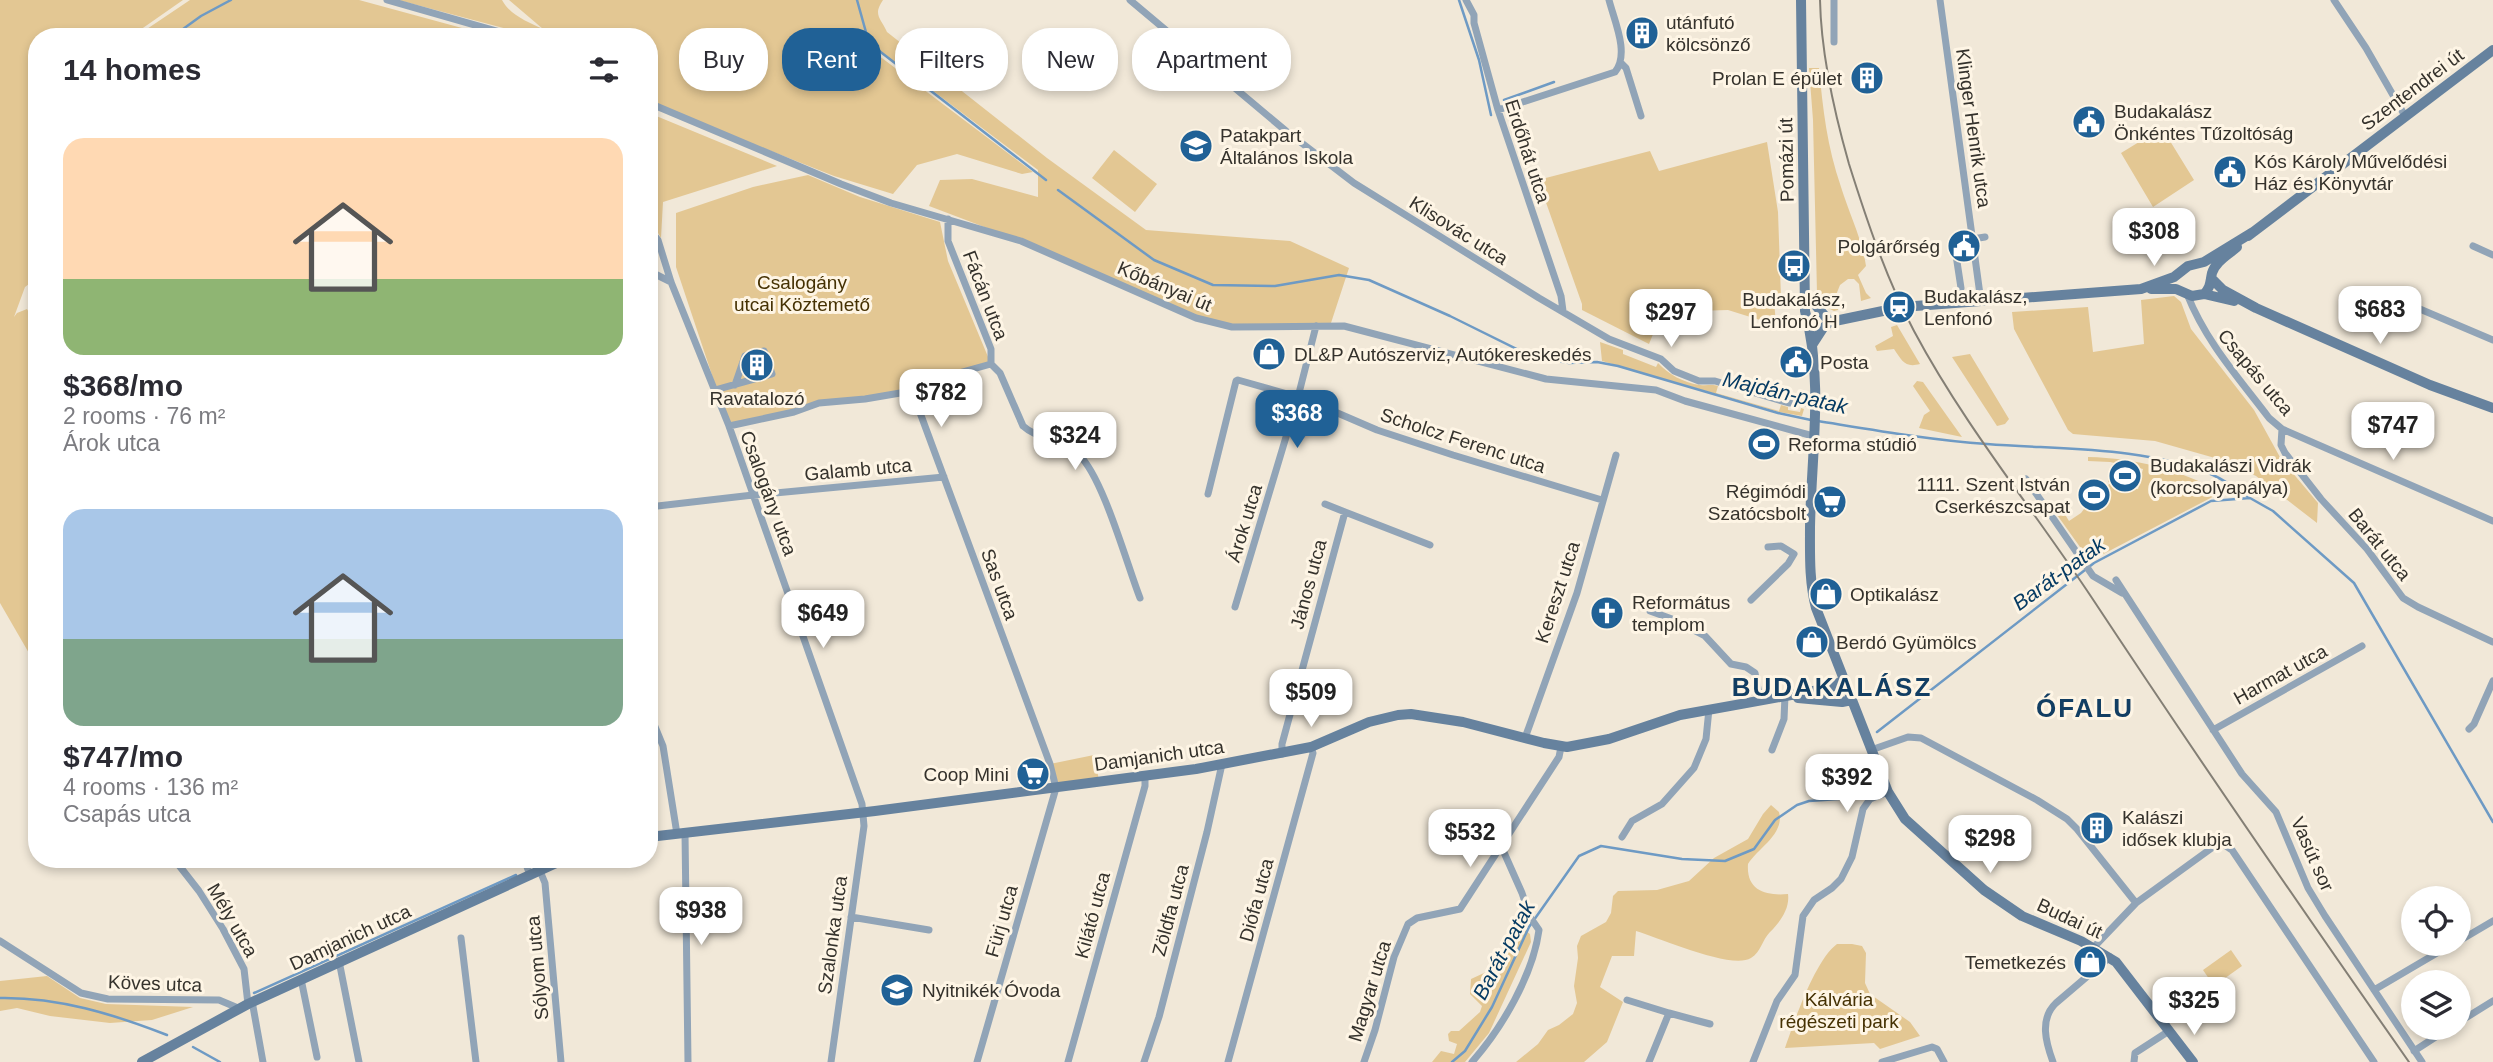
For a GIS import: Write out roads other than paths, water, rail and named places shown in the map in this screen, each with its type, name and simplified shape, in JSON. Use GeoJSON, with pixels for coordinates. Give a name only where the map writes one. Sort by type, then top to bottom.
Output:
{"type":"FeatureCollection","features":[{"type":"Feature","properties":{"kind":"main road","name":"Pomázi út"},"geometry":{"type":"LineString","coordinates":[[1801,0],[1805,311],[1812,345]]}},
{"type":"Feature","properties":{"kind":"main road","name":"Szentendrei út"},"geometry":{"type":"LineString","coordinates":[[2253,232],[2493,50]]}},
{"type":"Feature","properties":{"kind":"main road"},"geometry":{"type":"LineString","coordinates":[[2141,289],[2204,262],[2253,232]]}},
{"type":"Feature","properties":{"kind":"main road"},"geometry":{"type":"LineString","coordinates":[[2202,295],[2209,288],[2218,263],[2253,232]]}},
{"type":"Feature","properties":{"kind":"main road"},"geometry":{"type":"LineString","coordinates":[[2195,265],[2202,267],[2223,290],[2256,308],[2430,385],[2493,408]]}},
{"type":"Feature","properties":{"kind":"main road"},"geometry":{"type":"LineString","coordinates":[[2181,272],[2178,283],[2184,292]]}},
{"type":"Feature","properties":{"kind":"main road"},"geometry":{"type":"LineString","coordinates":[[1809,322],[1825,322],[1892,308],[2141,289],[2184,292],[2256,308]]}},
{"type":"Feature","properties":{"kind":"main road"},"geometry":{"type":"LineString","coordinates":[[1806,294],[1825,322]]}},
{"type":"Feature","properties":{"kind":"main road"},"geometry":{"type":"LineString","coordinates":[[1785,696],[1830,688],[1845,679],[1816,608],[1811,586],[1814,407],[1812,345],[1825,322]]}},
{"type":"Feature","properties":{"kind":"main road","name":"Budai út"},"geometry":{"type":"LineString","coordinates":[[1845,679],[1888,792],[1905,819],[1984,890],[2022,916],[2094,947],[2110,957],[2124,970],[2193,1062]]}},
{"type":"Feature","properties":{"kind":"main road"},"geometry":{"type":"LineString","coordinates":[[1785,696],[1842,702],[1852,700]]}},
{"type":"Feature","properties":{"kind":"main road","name":"Damjanich utca"},"geometry":{"type":"LineString","coordinates":[[658,836],[863,813],[1222,764],[1311,747],[1385,717],[1411,714],[1463,722],[1561,747],[1609,739],[1680,715],[1785,696]]}},
{"type":"Feature","properties":{"kind":"main road","name":"Damjanich utca"},"geometry":{"type":"LineString","coordinates":[[142,1062],[155,1059],[246,1004],[546,868]]}},
{"type":"Feature","properties":{"kind":"street"},"geometry":{"type":"LineString","coordinates":[[387,0],[485,28]]}},
{"type":"Feature","properties":{"kind":"street","name":"Klisovác utca"},"geometry":{"type":"LineString","coordinates":[[1130,0],[1163,28]]}},
{"type":"Feature","properties":{"kind":"street","name":"Erdőhát utca"},"geometry":{"type":"LineString","coordinates":[[1466,0],[1474,15],[1497,110],[1561,296],[1563,311]]}},
{"type":"Feature","properties":{"kind":"street"},"geometry":{"type":"LineString","coordinates":[[1497,110],[1615,72],[1621,63],[1622,53],[1609,0]]}},
{"type":"Feature","properties":{"kind":"street"},"geometry":{"type":"LineString","coordinates":[[1834,0],[1834,42]]}},
{"type":"Feature","properties":{"kind":"street","name":"Klinger Henrik utca"},"geometry":{"type":"LineString","coordinates":[[1940,0],[1981,302]]}},
{"type":"Feature","properties":{"kind":"street"},"geometry":{"type":"LineString","coordinates":[[2334,0],[2366,48],[2405,116]]}},
{"type":"Feature","properties":{"kind":"street"},"geometry":{"type":"LineString","coordinates":[[1621,63],[1626,68],[1641,116]]}},
{"type":"Feature","properties":{"kind":"street","name":"Klisovác utca"},"geometry":{"type":"LineString","coordinates":[[1238,91],[1354,183],[1609,339],[1661,359],[1671,370],[1684,375],[1703,381],[1718,381],[1789,403],[1814,407]]}},
{"type":"Feature","properties":{"kind":"street","name":"Kőbányai út"},"geometry":{"type":"LineString","coordinates":[[658,107],[891,203],[1021,241],[1217,325],[1343,326],[1546,379],[1656,390],[1685,401],[1813,432]]}},
{"type":"Feature","properties":{"kind":"street","name":"Fácán utca"},"geometry":{"type":"LineString","coordinates":[[729,426],[794,412],[819,403],[912,391],[930,381],[991,364],[991,349],[948,241],[948,219]]}},
{"type":"Feature","properties":{"kind":"street"},"geometry":{"type":"LineString","coordinates":[[1961,288],[1954,242],[1984,237]]}},
{"type":"Feature","properties":{"kind":"street","name":"Csalogány utca"},"geometry":{"type":"LineString","coordinates":[[658,240],[671,282],[729,426],[863,813]]}},
{"type":"Feature","properties":{"kind":"street"},"geometry":{"type":"LineString","coordinates":[[2473,246],[2493,255]]}},
{"type":"Feature","properties":{"kind":"street"},"geometry":{"type":"LineString","coordinates":[[658,276],[671,282]]}},
{"type":"Feature","properties":{"kind":"street","name":"Csapás utca"},"geometry":{"type":"LineString","coordinates":[[2184,292],[2206,336],[2269,418],[2282,429],[2493,520]]}},
{"type":"Feature","properties":{"kind":"street","name":"Csapás utca"},"geometry":{"type":"LineString","coordinates":[[2196,317],[2196,308],[2202,295]]}},
{"type":"Feature","properties":{"kind":"street"},"geometry":{"type":"LineString","coordinates":[[2401,301],[2493,340]]}},
{"type":"Feature","properties":{"kind":"street","name":"Árok utca"},"geometry":{"type":"LineString","coordinates":[[1235,607],[1298,397],[1316,326]]}},
{"type":"Feature","properties":{"kind":"street"},"geometry":{"type":"LineString","coordinates":[[715,390],[735,385],[772,374],[764,351],[746,356],[735,385]]}},
{"type":"Feature","properties":{"kind":"street"},"geometry":{"type":"LineString","coordinates":[[991,364],[1000,373],[1028,431],[1055,439],[1072,448],[1090,468],[1140,598]]}},
{"type":"Feature","properties":{"kind":"street","name":"Scholcz Ferenc utca"},"geometry":{"type":"LineString","coordinates":[[1208,494],[1238,380],[1298,397],[1377,430],[1602,500]]}},
{"type":"Feature","properties":{"kind":"street","name":"Sas utca"},"geometry":{"type":"LineString","coordinates":[[912,391],[1050,764],[1056,788]]}},
{"type":"Feature","properties":{"kind":"street","name":"Barát utca"},"geometry":{"type":"LineString","coordinates":[[2282,429],[2281,445],[2286,453],[2322,499],[2367,549],[2403,598],[2493,642]]}},
{"type":"Feature","properties":{"kind":"street","name":"Kereszt utca"},"geometry":{"type":"LineString","coordinates":[[1525,738],[1577,593],[1616,455]]}},
{"type":"Feature","properties":{"kind":"street","name":"Galamb utca"},"geometry":{"type":"LineString","coordinates":[[658,506],[944,477]]}},
{"type":"Feature","properties":{"kind":"street","name":"Vasút sor"},"geometry":{"type":"LineString","coordinates":[[2026,480],[2087,569],[2106,586],[2122,593]]}},
{"type":"Feature","properties":{"kind":"street"},"geometry":{"type":"LineString","coordinates":[[1325,504],[1430,545]]}},
{"type":"Feature","properties":{"kind":"street","name":"János utca"},"geometry":{"type":"LineString","coordinates":[[1282,754],[1282,744],[1345,512]]}},
{"type":"Feature","properties":{"kind":"street"},"geometry":{"type":"LineString","coordinates":[[1769,547],[1782,546],[1794,554],[1810,555]]}},
{"type":"Feature","properties":{"kind":"street"},"geometry":{"type":"LineString","coordinates":[[1751,600],[1788,564],[1794,554]]}},
{"type":"Feature","properties":{"kind":"street","name":"Vasút sor"},"geometry":{"type":"LineString","coordinates":[[2116,580],[2242,774],[2276,812],[2308,888],[2422,1062]]}},
{"type":"Feature","properties":{"kind":"street"},"geometry":{"type":"LineString","coordinates":[[1650,611],[1705,636],[1731,664],[1746,667],[1755,673],[1760,699]]}},
{"type":"Feature","properties":{"kind":"street","name":"Harmat utca"},"geometry":{"type":"LineString","coordinates":[[2213,730],[2362,646]]}},
{"type":"Feature","properties":{"kind":"street"},"geometry":{"type":"LineString","coordinates":[[2469,729],[2474,724],[2493,681]]}},
{"type":"Feature","properties":{"kind":"street"},"geometry":{"type":"LineString","coordinates":[[1772,750],[1783,719],[1785,696]]}},
{"type":"Feature","properties":{"kind":"street"},"geometry":{"type":"LineString","coordinates":[[1622,837],[1632,821],[1662,804],[1694,768],[1706,739],[1709,709]]}},
{"type":"Feature","properties":{"kind":"street"},"geometry":{"type":"LineString","coordinates":[[658,734],[663,746],[681,834],[688,1062]]}},
{"type":"Feature","properties":{"kind":"street"},"geometry":{"type":"LineString","coordinates":[[1871,750],[1908,737],[1921,738],[2037,800],[2067,819],[2090,842],[2136,903]]}},
{"type":"Feature","properties":{"kind":"street","name":"Diófa utca"},"geometry":{"type":"LineString","coordinates":[[1228,1062],[1312,753],[1311,747]]}},
{"type":"Feature","properties":{"kind":"street","name":"Magyar utca"},"geometry":{"type":"LineString","coordinates":[[1364,1062],[1394,957],[1408,924],[1417,918],[1460,909],[1559,757],[1561,747]]}},
{"type":"Feature","properties":{"kind":"street","name":"Zöldfa utca"},"geometry":{"type":"LineString","coordinates":[[1144,1062],[1159,1017],[1208,832],[1222,764]]}},
{"type":"Feature","properties":{"kind":"street","name":"Kilátó utca"},"geometry":{"type":"LineString","coordinates":[[1068,1062],[1145,786],[1145,776]]}},
{"type":"Feature","properties":{"kind":"street","name":"Fürj utca"},"geometry":{"type":"LineString","coordinates":[[977,1062],[1056,788]]}},
{"type":"Feature","properties":{"kind":"street"},"geometry":{"type":"LineString","coordinates":[[1754,1062],[1777,1001],[1795,975],[1803,916],[1814,900],[1832,888],[1845,872],[1852,857],[1863,809],[1870,799],[1888,792]]}},
{"type":"Feature","properties":{"kind":"street","name":"Szalonka utca"},"geometry":{"type":"LineString","coordinates":[[831,1062],[864,826],[863,813]]}},
{"type":"Feature","properties":{"kind":"street"},"geometry":{"type":"LineString","coordinates":[[2094,947],[2136,903],[2220,842],[2232,850],[2374,1062]]}},
{"type":"Feature","properties":{"kind":"street"},"geometry":{"type":"LineString","coordinates":[[1472,1062],[1489,1043],[1509,1012],[1537,946],[1539,930],[1530,917],[1502,848]]}},
{"type":"Feature","properties":{"kind":"street","name":"Mély utca"},"geometry":{"type":"LineString","coordinates":[[180,868],[217,919],[244,969],[246,1004],[262,1062]]}},
{"type":"Feature","properties":{"kind":"street","name":"Sólyom utca"},"geometry":{"type":"LineString","coordinates":[[531,868],[545,883],[561,1062]]}},
{"type":"Feature","properties":{"kind":"street"},"geometry":{"type":"LineString","coordinates":[[851,917],[929,930]]}},
{"type":"Feature","properties":{"kind":"street"},"geometry":{"type":"LineString","coordinates":[[2471,934],[2493,920]]}},
{"type":"Feature","properties":{"kind":"street"},"geometry":{"type":"LineString","coordinates":[[461,938],[477,1062]]}},
{"type":"Feature","properties":{"kind":"street","name":"Köves utca"},"geometry":{"type":"LineString","coordinates":[[0,941],[81,993],[108,999],[219,1000],[246,1004]]}},
{"type":"Feature","properties":{"kind":"street"},"geometry":{"type":"LineString","coordinates":[[2374,990],[2432,956]]}},
{"type":"Feature","properties":{"kind":"street"},"geometry":{"type":"LineString","coordinates":[[2053,1062],[2046,1036],[2046,1023],[2052,1007],[2110,957]]}},
{"type":"Feature","properties":{"kind":"street"},"geometry":{"type":"LineString","coordinates":[[339,961],[359,1062]]}},
{"type":"Feature","properties":{"kind":"street"},"geometry":{"type":"LineString","coordinates":[[301,979],[317,1057]]}},
{"type":"Feature","properties":{"kind":"street"},"geometry":{"type":"LineString","coordinates":[[1627,1000],[1710,1024]]}},
{"type":"Feature","properties":{"kind":"street"},"geometry":{"type":"LineString","coordinates":[[2471,1015],[2493,1001]]}},
{"type":"Feature","properties":{"kind":"street"},"geometry":{"type":"LineString","coordinates":[[1649,1062],[1669,1013]]}},
{"type":"Feature","properties":{"kind":"street"},"geometry":{"type":"LineString","coordinates":[[2134,1062],[2135,1053],[2169,1031]]}},
{"type":"Feature","properties":{"kind":"street"},"geometry":{"type":"LineString","coordinates":[[2414,1051],[2431,1040]]}},
{"type":"Feature","properties":{"kind":"street"},"geometry":{"type":"LineString","coordinates":[[1882,1062],[1932,1048],[1937,1049],[1943,1059]]}},
{"type":"Feature","properties":{"kind":"waterway"},"geometry":{"type":"LineString","coordinates":[[184,28],[231,0]]}},
{"type":"Feature","properties":{"kind":"waterway","name":"Majdán-patak"},"geometry":{"type":"LineString","coordinates":[[857,0],[869,43],[1046,180]]}},
{"type":"Feature","properties":{"kind":"waterway"},"geometry":{"type":"LineString","coordinates":[[1459,0],[1479,60],[1491,115]]}},
{"type":"Feature","properties":{"kind":"waterway"},"geometry":{"type":"LineString","coordinates":[[1504,100],[1554,82]]}},
{"type":"Feature","properties":{"kind":"waterway","name":"Majdán-patak"},"geometry":{"type":"LineString","coordinates":[[1058,190],[1154,260],[1213,285],[1275,286],[1339,275],[1369,280],[1533,357],[1569,363],[1597,362],[1618,366],[1778,413],[1811,420]]}},
{"type":"Feature","properties":{"kind":"waterway","name":"Majdán-patak"},"geometry":{"type":"LineString","coordinates":[[1818,421],[1945,440],[2130,454],[2186,466],[2213,475],[2250,498]]}},
{"type":"Feature","properties":{"kind":"waterway","name":"Barát-patak"},"geometry":{"type":"LineString","coordinates":[[1877,732],[2094,563],[2211,501],[2250,498],[2273,511],[2354,583],[2493,822]]}},
{"type":"Feature","properties":{"kind":"waterway","name":"Barát-patak"},"geometry":{"type":"LineString","coordinates":[[1452,1062],[1465,1051],[1492,1007],[1529,927],[1579,856],[1601,846],[1682,859],[1725,861],[1754,849],[1775,820],[1797,805],[1809,801],[1853,798]]}},
{"type":"Feature","properties":{"kind":"waterway"},"geometry":{"type":"LineString","coordinates":[[254,993],[516,875]]}},
{"type":"Feature","properties":{"kind":"waterway"},"geometry":{"type":"LineString","coordinates":[[0,998],[43,1000],[85,1008],[167,1035]]}},
{"type":"Feature","properties":{"kind":"waterway"},"geometry":{"type":"LineString","coordinates":[[193,1047],[220,1062]]}},
{"type":"Feature","properties":{"kind":"tram line"},"geometry":{"type":"LineString","coordinates":[[1820,0],[1830,83],[1849,164],[1886,270],[1914,331],[1977,433],[2409,1062]]}},
{"type":"Feature","properties":{"kind":"place","name":"utánfutó kölcsönző"},"geometry":{"type":"Point","coordinates":[1642,33]}},
{"type":"Feature","properties":{"kind":"place","name":"Prolan E épület"},"geometry":{"type":"Point","coordinates":[1867,78]}},
{"type":"Feature","properties":{"kind":"place","name":"Budakalász Önkéntes Tűzoltóság"},"geometry":{"type":"Point","coordinates":[2089,122]}},
{"type":"Feature","properties":{"kind":"place","name":"Patakpart Általános Iskola"},"geometry":{"type":"Point","coordinates":[1196,146]}},
{"type":"Feature","properties":{"kind":"place","name":"Kós Károly Művelődési Ház és Könyvtár"},"geometry":{"type":"Point","coordinates":[2230,172]}},
{"type":"Feature","properties":{"kind":"place","name":"Polgárőrség"},"geometry":{"type":"Point","coordinates":[1964,246]}},
{"type":"Feature","properties":{"kind":"place","name":"Budakalász, Lenfonó H"},"geometry":{"type":"Point","coordinates":[1794,266]}},
{"type":"Feature","properties":{"kind":"place","name":"Budakalász, Lenfonó"},"geometry":{"type":"Point","coordinates":[1899,307]}},
{"type":"Feature","properties":{"kind":"place","name":"DL&P Autószerviz, Autókereskedés"},"geometry":{"type":"Point","coordinates":[1269,354]}},
{"type":"Feature","properties":{"kind":"place","name":"Posta"},"geometry":{"type":"Point","coordinates":[1796,362]}},
{"type":"Feature","properties":{"kind":"place","name":"Ravatalozó"},"geometry":{"type":"Point","coordinates":[757,365]}},
{"type":"Feature","properties":{"kind":"place","name":"Reforma stúdió"},"geometry":{"type":"Point","coordinates":[1764,444]}},
{"type":"Feature","properties":{"kind":"place","name":"Budakalászi Vidrák (korcsolyapálya)"},"geometry":{"type":"Point","coordinates":[2125,476]}},
{"type":"Feature","properties":{"kind":"place","name":"1111. Szent István Cserkészcsapat"},"geometry":{"type":"Point","coordinates":[2094,495]}},
{"type":"Feature","properties":{"kind":"place","name":"Régimódi Szatócsbolt"},"geometry":{"type":"Point","coordinates":[1830,502]}},
{"type":"Feature","properties":{"kind":"place","name":"Optikalász"},"geometry":{"type":"Point","coordinates":[1826,594]}},
{"type":"Feature","properties":{"kind":"place","name":"Református templom"},"geometry":{"type":"Point","coordinates":[1607,613]}},
{"type":"Feature","properties":{"kind":"place","name":"Berdó Gyümölcs"},"geometry":{"type":"Point","coordinates":[1812,642]}},
{"type":"Feature","properties":{"kind":"place","name":"Coop Mini"},"geometry":{"type":"Point","coordinates":[1033,774]}},
{"type":"Feature","properties":{"kind":"place","name":"Kalászi idősek klubja"},"geometry":{"type":"Point","coordinates":[2097,828]}},
{"type":"Feature","properties":{"kind":"place","name":"Temetkezés"},"geometry":{"type":"Point","coordinates":[2090,962]}},
{"type":"Feature","properties":{"kind":"place","name":"Nyitnikék Óvoda"},"geometry":{"type":"Point","coordinates":[897,990]}},
{"type":"Feature","properties":{"kind":"district","name":"BUDAKALÁSZ"},"geometry":{"type":"Point","coordinates":[1832,687]}},
{"type":"Feature","properties":{"kind":"district","name":"ÓFALU"},"geometry":{"type":"Point","coordinates":[2085,708]}},
{"type":"Feature","properties":{"kind":"park label","name":"Csalogány utcai Köztemető"},"geometry":{"type":"Point","coordinates":[802,293]}},
{"type":"Feature","properties":{"kind":"park label","name":"Kálvária régészeti park"},"geometry":{"type":"Point","coordinates":[1839,1010]}}]}
